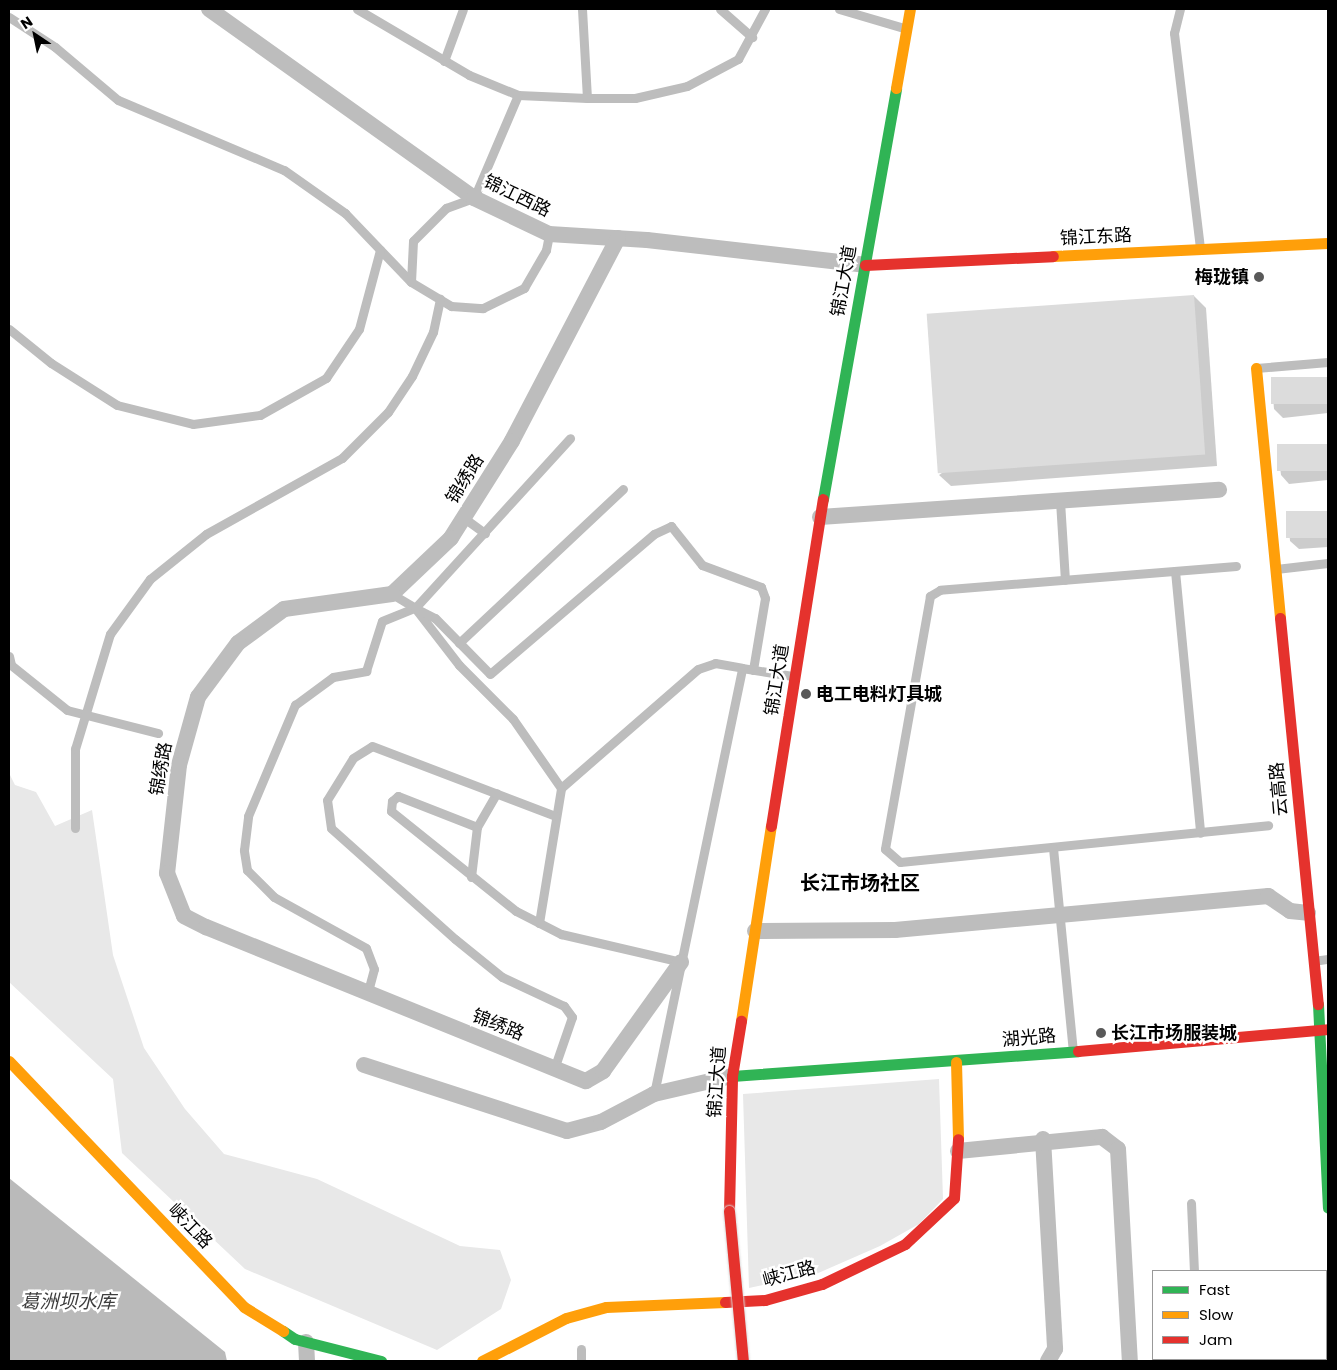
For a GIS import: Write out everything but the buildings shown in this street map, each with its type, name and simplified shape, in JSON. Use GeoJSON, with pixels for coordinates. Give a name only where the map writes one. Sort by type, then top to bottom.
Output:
{"type":"FeatureCollection","features":[{"type":"Feature","properties":{"kind":"main road","name":"锦江大道"},"geometry":{"type":"LineString","coordinates":[[744,1361],[729,1211],[732,1076],[820,517],[910,9]]}},
{"type":"Feature","properties":{"kind":"main road","name":"锦江东路"},"geometry":{"type":"LineString","coordinates":[[865,265],[1328,243]]}},
{"type":"Feature","properties":{"kind":"main road","name":"云高路"},"geometry":{"type":"LineString","coordinates":[[1256,368],[1308,913],[1313,961],[1324,1029],[1328,1208]]}},
{"type":"Feature","properties":{"kind":"main road","name":"湖光路"},"geometry":{"type":"LineString","coordinates":[[732,1076],[956,1062],[1324,1029]]}},
{"type":"Feature","properties":{"kind":"main road","name":"峡江路"},"geometry":{"type":"LineString","coordinates":[[9,1061],[244,1307],[306,1342],[381,1361]]}},
{"type":"Feature","properties":{"kind":"main road","name":"峡江路"},"geometry":{"type":"LineString","coordinates":[[482,1361],[566,1318],[606,1307],[765,1300],[822,1284],[879,1259],[927,1227],[954,1198],[958,1152],[956,1062]]}},
{"type":"Feature","properties":{"kind":"street","name":"锦江西路"},"geometry":{"type":"LineString","coordinates":[[209,9],[474,198],[549,234],[618,238],[865,265]]}},
{"type":"Feature","properties":{"kind":"street","name":"锦绣路"},"geometry":{"type":"LineString","coordinates":[[618,238],[512,441],[451,538],[392,594],[284,609],[238,643],[198,697],[179,764],[167,873],[184,916],[367,994],[586,1081],[603,1071],[682,962]]}},
{"type":"Feature","properties":{"kind":"street"},"geometry":{"type":"LineString","coordinates":[[820,517],[1219,490]]}},
{"type":"Feature","properties":{"kind":"street"},"geometry":{"type":"LineString","coordinates":[[754,931],[895,930],[1268,896],[1290,911],[1308,913]]}},
{"type":"Feature","properties":{"kind":"street"},"geometry":{"type":"LineString","coordinates":[[364,1065],[566,1132],[601,1122],[654,1094],[732,1076]]}},
{"type":"Feature","properties":{"kind":"street"},"geometry":{"type":"LineString","coordinates":[[958,1152],[1043,1140],[1102,1137],[1118,1149],[1130,1361]]}},
{"type":"Feature","properties":{"kind":"street"},"geometry":{"type":"LineString","coordinates":[[1043,1140],[1056,1348],[1048,1361]]}},
{"type":"Feature","properties":{"kind":"street"},"geometry":{"type":"LineString","coordinates":[[306,1342],[306,1361]]}},
{"type":"Feature","properties":{"kind":"lane"},"geometry":{"type":"LineString","coordinates":[[357,9],[444,61],[518,94],[587,98],[635,98],[687,86],[738,59],[752,37],[765,9]]}},
{"type":"Feature","properties":{"kind":"lane"},"geometry":{"type":"LineString","coordinates":[[444,61],[463,9]]}},
{"type":"Feature","properties":{"kind":"lane"},"geometry":{"type":"LineString","coordinates":[[582,9],[587,98]]}},
{"type":"Feature","properties":{"kind":"lane"},"geometry":{"type":"LineString","coordinates":[[720,9],[752,37]]}},
{"type":"Feature","properties":{"kind":"lane"},"geometry":{"type":"LineString","coordinates":[[839,9],[906,28]]}},
{"type":"Feature","properties":{"kind":"lane"},"geometry":{"type":"LineString","coordinates":[[1180,9],[1174,33],[1200,249]]}},
{"type":"Feature","properties":{"kind":"lane"},"geometry":{"type":"LineString","coordinates":[[9,17],[56,47],[118,100],[284,170],[345,213],[411,282],[452,306],[483,308],[524,288],[546,250],[549,234]]}},
{"type":"Feature","properties":{"kind":"lane"},"geometry":{"type":"LineString","coordinates":[[411,282],[414,241],[446,208],[474,198],[518,94]]}},
{"type":"Feature","properties":{"kind":"lane"},"geometry":{"type":"LineString","coordinates":[[9,329],[50,363],[117,405],[193,424],[260,415],[326,378],[359,329],[380,250]]}},
{"type":"Feature","properties":{"kind":"lane"},"geometry":{"type":"LineString","coordinates":[[75,828],[75,749],[110,634],[150,579],[206,534],[342,458],[388,412],[412,376],[433,332],[440,299]]}},
{"type":"Feature","properties":{"kind":"lane"},"geometry":{"type":"LineString","coordinates":[[1256,368],[1328,362]]}},
{"type":"Feature","properties":{"kind":"lane"},"geometry":{"type":"LineString","coordinates":[[367,994],[374,969],[366,948],[274,897],[248,870],[244,850],[248,816],[295,705],[333,678],[366,671],[382,621],[415,608],[570,438]]}},
{"type":"Feature","properties":{"kind":"lane"},"geometry":{"type":"LineString","coordinates":[[459,643],[622,489]]}},
{"type":"Feature","properties":{"kind":"lane"},"geometry":{"type":"LineString","coordinates":[[1060,501],[1064,580]]}},
{"type":"Feature","properties":{"kind":"lane"},"geometry":{"type":"LineString","coordinates":[[464,518],[485,533]]}},
{"type":"Feature","properties":{"kind":"lane"},"geometry":{"type":"LineString","coordinates":[[392,594],[436,618],[490,674],[659,530],[670,526],[702,565],[761,587],[765,598],[753,670]]}},
{"type":"Feature","properties":{"kind":"lane"},"geometry":{"type":"LineString","coordinates":[[1275,569],[1328,563]]}},
{"type":"Feature","properties":{"kind":"lane"},"geometry":{"type":"LineString","coordinates":[[1236,566],[940,590],[930,596],[885,848],[900,862],[1268,825]]}},
{"type":"Feature","properties":{"kind":"lane"},"geometry":{"type":"LineString","coordinates":[[1175,571],[1200,832]]}},
{"type":"Feature","properties":{"kind":"lane"},"geometry":{"type":"LineString","coordinates":[[415,608],[459,665],[513,719],[561,788]]}},
{"type":"Feature","properties":{"kind":"lane"},"geometry":{"type":"LineString","coordinates":[[9,656],[11,665],[67,710],[158,733]]}},
{"type":"Feature","properties":{"kind":"lane"},"geometry":{"type":"LineString","coordinates":[[539,923],[561,788],[698,669],[715,663],[795,677]]}},
{"type":"Feature","properties":{"kind":"lane"},"geometry":{"type":"LineString","coordinates":[[654,1094],[742,668]]}},
{"type":"Feature","properties":{"kind":"lane"},"geometry":{"type":"LineString","coordinates":[[554,1068],[572,1017],[564,1006],[502,977],[455,939],[332,828],[327,800],[353,758],[372,746],[555,816]]}},
{"type":"Feature","properties":{"kind":"lane"},"geometry":{"type":"LineString","coordinates":[[471,877],[477,827],[497,793]]}},
{"type":"Feature","properties":{"kind":"lane"},"geometry":{"type":"LineString","coordinates":[[477,827],[398,796],[392,801],[391,811],[471,877],[539,923],[561,934],[682,962]]}},
{"type":"Feature","properties":{"kind":"lane"},"geometry":{"type":"LineString","coordinates":[[1054,848],[1073,1051]]}},
{"type":"Feature","properties":{"kind":"lane"},"geometry":{"type":"LineString","coordinates":[[1313,961],[1328,960]]}},
{"type":"Feature","properties":{"kind":"lane"},"geometry":{"type":"LineString","coordinates":[[1191,1203],[1194,1270]]}},
{"type":"Feature","properties":{"kind":"lane"},"geometry":{"type":"LineString","coordinates":[[512,1345],[513,1361]]}},
{"type":"Feature","properties":{"kind":"lane"},"geometry":{"type":"LineString","coordinates":[[581,1349],[581,1361]]}},
{"type":"Feature","properties":{"kind":"shaded area"},"geometry":{"type":"Polygon","coordinates":[[[9,773],[15,785],[36,792],[55,826],[92,810],[113,955],[144,1048],[185,1109],[224,1154],[317,1179],[460,1246],[500,1250],[511,1280],[501,1309],[437,1350],[245,1269],[122,1153],[113,1079],[9,982],[9,773]]]}},
{"type":"Feature","properties":{"kind":"shaded area"},"geometry":{"type":"Polygon","coordinates":[[[939,1079],[943,1199],[919,1224],[880,1246],[816,1274],[749,1288],[743,1094],[939,1079]]]}},
{"type":"Feature","properties":{"kind":"water","name":"葛洲坝水库"},"geometry":{"type":"Polygon","coordinates":[[[9,1178],[225,1352],[227,1361],[9,1361],[9,1178]]]}},
{"type":"Feature","properties":{"kind":"traffic: fast"},"geometry":{"type":"LineString","coordinates":[[823,499],[896,88]]}},
{"type":"Feature","properties":{"kind":"traffic: fast"},"geometry":{"type":"LineString","coordinates":[[1318,1004],[1328,1208]]}},
{"type":"Feature","properties":{"kind":"traffic: fast"},"geometry":{"type":"LineString","coordinates":[[732,1076],[1078,1051]]}},
{"type":"Feature","properties":{"kind":"traffic: fast"},"geometry":{"type":"LineString","coordinates":[[1327,1308],[1328,1302]]}},
{"type":"Feature","properties":{"kind":"traffic: fast"},"geometry":{"type":"LineString","coordinates":[[283,1331],[295,1339],[381,1361]]}},
{"type":"Feature","properties":{"kind":"traffic: slow"},"geometry":{"type":"LineString","coordinates":[[896,88],[910,9]]}},
{"type":"Feature","properties":{"kind":"traffic: slow"},"geometry":{"type":"LineString","coordinates":[[1053,256],[1328,243]]}},
{"type":"Feature","properties":{"kind":"traffic: slow"},"geometry":{"type":"LineString","coordinates":[[1256,368],[1280,618]]}},
{"type":"Feature","properties":{"kind":"traffic: slow"},"geometry":{"type":"LineString","coordinates":[[741,1021],[771,826]]}},
{"type":"Feature","properties":{"kind":"traffic: slow"},"geometry":{"type":"LineString","coordinates":[[9,1061],[244,1307],[283,1331]]}},
{"type":"Feature","properties":{"kind":"traffic: slow"},"geometry":{"type":"LineString","coordinates":[[956,1062],[958,1139]]}},
{"type":"Feature","properties":{"kind":"traffic: slow"},"geometry":{"type":"LineString","coordinates":[[482,1361],[566,1318],[606,1307],[725,1302]]}},
{"type":"Feature","properties":{"kind":"traffic: jam"},"geometry":{"type":"LineString","coordinates":[[865,265],[1053,256]]}},
{"type":"Feature","properties":{"kind":"traffic: jam"},"geometry":{"type":"LineString","coordinates":[[771,826],[823,499]]}},
{"type":"Feature","properties":{"kind":"traffic: jam"},"geometry":{"type":"LineString","coordinates":[[1280,618],[1318,1004]]}},
{"type":"Feature","properties":{"kind":"traffic: jam"},"geometry":{"type":"LineString","coordinates":[[729,1211],[732,1076],[741,1021]]}},
{"type":"Feature","properties":{"kind":"traffic: jam"},"geometry":{"type":"LineString","coordinates":[[1078,1051],[1328,1029]]}},
{"type":"Feature","properties":{"kind":"traffic: jam"},"geometry":{"type":"LineString","coordinates":[[725,1302],[765,1300],[822,1284],[905,1244],[954,1198],[958,1139]]}},
{"type":"Feature","properties":{"kind":"traffic: jam"},"geometry":{"type":"LineString","coordinates":[[729,1211],[743,1361]]}},
{"type":"Feature","properties":{"kind":"place","name":"梅珑镇"},"geometry":{"type":"Point","coordinates":[1259,277]}},
{"type":"Feature","properties":{"kind":"place","name":"电工电料灯具城"},"geometry":{"type":"Point","coordinates":[806,694]}},
{"type":"Feature","properties":{"kind":"place","name":"长江市场服装城"},"geometry":{"type":"Point","coordinates":[1101,1033]}},
{"type":"Feature","properties":{"kind":"district","name":"长江市场社区"},"geometry":{"type":"Point","coordinates":[860,883]}}]}
